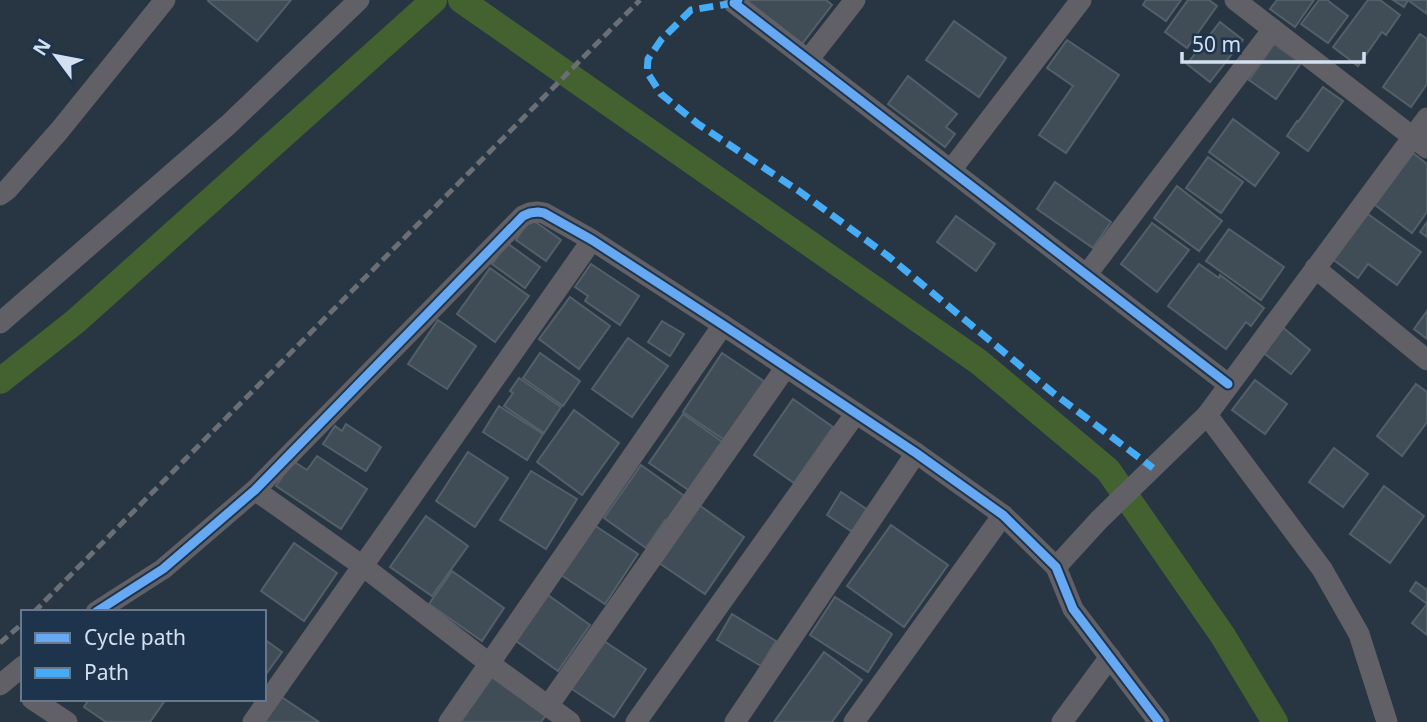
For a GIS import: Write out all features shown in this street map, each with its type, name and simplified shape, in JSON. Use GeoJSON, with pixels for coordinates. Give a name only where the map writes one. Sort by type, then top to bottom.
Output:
{"type":"FeatureCollection","features":[{"type":"Feature","properties":{"kind":"street"},"geometry":{"type":"LineString","coordinates":[[0,323],[228,125],[359,0]]}},
{"type":"Feature","properties":{"kind":"street"},"geometry":{"type":"LineString","coordinates":[[738,0],[734,4],[1228,384]]}},
{"type":"Feature","properties":{"kind":"street"},"geometry":{"type":"LineString","coordinates":[[808,60],[855,0]]}},
{"type":"Feature","properties":{"kind":"street"},"geometry":{"type":"LineString","coordinates":[[951,170],[1081,0]]}},
{"type":"Feature","properties":{"kind":"street"},"geometry":{"type":"LineString","coordinates":[[1235,0],[1420,142]]}},
{"type":"Feature","properties":{"kind":"street"},"geometry":{"type":"LineString","coordinates":[[2,188],[59,131],[161,1]]}},
{"type":"Feature","properties":{"kind":"street"},"geometry":{"type":"LineString","coordinates":[[1087,274],[1273,29]]}},
{"type":"Feature","properties":{"kind":"street"},"geometry":{"type":"LineString","coordinates":[[1056,567],[1099,520],[1207,415],[1315,268],[1420,142],[1427,117]]}},
{"type":"Feature","properties":{"kind":"street"},"geometry":{"type":"LineString","coordinates":[[99,610],[163,569],[255,489],[523,216],[538,212],[592,240],[723,325],[916,453],[1003,515],[1056,567],[1073,609],[1159,722]]}},
{"type":"Feature","properties":{"kind":"street"},"geometry":{"type":"LineString","coordinates":[[253,722],[592,240]]}},
{"type":"Feature","properties":{"kind":"street"},"geometry":{"type":"LineString","coordinates":[[1315,268],[1427,360]]}},
{"type":"Feature","properties":{"kind":"street"},"geometry":{"type":"LineString","coordinates":[[449,722],[723,325]]}},
{"type":"Feature","properties":{"kind":"street"},"geometry":{"type":"LineString","coordinates":[[548,706],[786,367]]}},
{"type":"Feature","properties":{"kind":"street"},"geometry":{"type":"LineString","coordinates":[[636,722],[856,413]]}},
{"type":"Feature","properties":{"kind":"street"},"geometry":{"type":"LineString","coordinates":[[1207,415],[1322,569],[1359,634],[1387,722]]}},
{"type":"Feature","properties":{"kind":"street"},"geometry":{"type":"LineString","coordinates":[[735,722],[916,453]]}},
{"type":"Feature","properties":{"kind":"street"},"geometry":{"type":"LineString","coordinates":[[255,489],[364,567],[570,722]]}},
{"type":"Feature","properties":{"kind":"street"},"geometry":{"type":"LineString","coordinates":[[854,722],[1003,515]]}},
{"type":"Feature","properties":{"kind":"street"},"geometry":{"type":"LineString","coordinates":[[1062,722],[1110,657]]}},
{"type":"Feature","properties":{"kind":"street"},"geometry":{"type":"LineString","coordinates":[[9,686],[21,669]]}},
{"type":"Feature","properties":{"kind":"street"},"geometry":{"type":"LineString","coordinates":[[35,701],[67,722]]}},
{"type":"Feature","properties":{"kind":"building"},"geometry":{"type":"Polygon","coordinates":[[[209,0],[291,0],[257,41],[209,0]]]}},
{"type":"Feature","properties":{"kind":"building"},"geometry":{"type":"Polygon","coordinates":[[[748,0],[826,0],[832,5],[802,44],[748,0]]]}},
{"type":"Feature","properties":{"kind":"building"},"geometry":{"type":"Polygon","coordinates":[[[1146,0],[1181,0],[1166,21],[1143,5],[1146,0]]]}},
{"type":"Feature","properties":{"kind":"building"},"geometry":{"type":"Polygon","coordinates":[[[1188,0],[1209,0],[1217,6],[1187,48],[1165,32],[1188,0]]]}},
{"type":"Feature","properties":{"kind":"building"},"geometry":{"type":"Polygon","coordinates":[[[1277,0],[1314,0],[1295,27],[1270,9],[1277,0]]]}},
{"type":"Feature","properties":{"kind":"building"},"geometry":{"type":"Polygon","coordinates":[[[1319,0],[1327,0],[1348,16],[1328,43],[1301,24],[1319,0]]]}},
{"type":"Feature","properties":{"kind":"building"},"geometry":{"type":"Polygon","coordinates":[[[1368,0],[1380,0],[1400,15],[1386,35],[1382,32],[1358,66],[1333,47],[1368,0]]]}},
{"type":"Feature","properties":{"kind":"building"},"geometry":{"type":"Polygon","coordinates":[[[1393,0],[1408,0],[1404,7],[1393,0]]]}},
{"type":"Feature","properties":{"kind":"building"},"geometry":{"type":"Polygon","coordinates":[[[1427,0],[1427,14],[1409,1],[1427,0]]]}},
{"type":"Feature","properties":{"kind":"building"},"geometry":{"type":"Polygon","coordinates":[[[954,21],[1006,58],[979,97],[926,60],[954,21]]]}},
{"type":"Feature","properties":{"kind":"building"},"geometry":{"type":"Polygon","coordinates":[[[1220,22],[1243,40],[1210,82],[1187,64],[1220,22]]]}},
{"type":"Feature","properties":{"kind":"building"},"geometry":{"type":"Polygon","coordinates":[[[1420,34],[1427,39],[1427,84],[1411,107],[1383,87],[1420,34]]]}},
{"type":"Feature","properties":{"kind":"building"},"geometry":{"type":"Polygon","coordinates":[[[1067,40],[1119,75],[1066,153],[1039,135],[1073,86],[1047,68],[1067,40]]]}},
{"type":"Feature","properties":{"kind":"building"},"geometry":{"type":"Polygon","coordinates":[[[1274,44],[1301,63],[1276,99],[1249,80],[1274,44]]]}},
{"type":"Feature","properties":{"kind":"building"},"geometry":{"type":"Polygon","coordinates":[[[908,76],[957,114],[946,127],[955,134],[945,147],[888,104],[908,76]]]}},
{"type":"Feature","properties":{"kind":"building"},"geometry":{"type":"Polygon","coordinates":[[[1323,87],[1343,101],[1308,151],[1287,136],[1323,87]]]}},
{"type":"Feature","properties":{"kind":"building"},"geometry":{"type":"Polygon","coordinates":[[[1233,119],[1279,153],[1255,186],[1209,152],[1233,119]]]}},
{"type":"Feature","properties":{"kind":"building"},"geometry":{"type":"Polygon","coordinates":[[[1413,153],[1427,164],[1427,212],[1412,233],[1375,205],[1413,153]]]}},
{"type":"Feature","properties":{"kind":"building"},"geometry":{"type":"Polygon","coordinates":[[[1208,157],[1243,182],[1221,213],[1186,188],[1208,157]]]}},
{"type":"Feature","properties":{"kind":"building"},"geometry":{"type":"Polygon","coordinates":[[[1055,182],[1111,222],[1093,248],[1037,209],[1055,182]]]}},
{"type":"Feature","properties":{"kind":"building"},"geometry":{"type":"Polygon","coordinates":[[[1177,186],[1222,221],[1199,251],[1154,218],[1177,186]]]}},
{"type":"Feature","properties":{"kind":"building"},"geometry":{"type":"Polygon","coordinates":[[[1365,212],[1421,252],[1397,285],[1368,264],[1358,278],[1331,258],[1365,212]]]}},
{"type":"Feature","properties":{"kind":"building"},"geometry":{"type":"Polygon","coordinates":[[[956,216],[995,244],[976,271],[937,242],[956,216]]]}},
{"type":"Feature","properties":{"kind":"building"},"geometry":{"type":"Polygon","coordinates":[[[530,218],[561,240],[546,261],[516,240],[530,218]]]}},
{"type":"Feature","properties":{"kind":"building"},"geometry":{"type":"Polygon","coordinates":[[[1427,222],[1427,237],[1420,232],[1427,222]]]}},
{"type":"Feature","properties":{"kind":"building"},"geometry":{"type":"Polygon","coordinates":[[[1152,223],[1189,250],[1157,292],[1121,264],[1152,223]]]}},
{"type":"Feature","properties":{"kind":"building"},"geometry":{"type":"Polygon","coordinates":[[[1229,229],[1284,267],[1261,300],[1206,261],[1229,229]]]}},
{"type":"Feature","properties":{"kind":"building"},"geometry":{"type":"Polygon","coordinates":[[[507,243],[540,267],[525,288],[492,264],[507,243]]]}},
{"type":"Feature","properties":{"kind":"building"},"geometry":{"type":"Polygon","coordinates":[[[591,264],[639,296],[620,325],[585,301],[588,296],[575,287],[591,264]]]}},
{"type":"Feature","properties":{"kind":"building"},"geometry":{"type":"Polygon","coordinates":[[[1199,264],[1219,278],[1220,275],[1264,308],[1251,326],[1246,322],[1226,349],[1168,306],[1199,264]]]}},
{"type":"Feature","properties":{"kind":"building"},"geometry":{"type":"Polygon","coordinates":[[[490,268],[529,296],[495,342],[457,314],[490,268]]]}},
{"type":"Feature","properties":{"kind":"building"},"geometry":{"type":"Polygon","coordinates":[[[570,297],[610,326],[579,369],[539,339],[570,297]]]}},
{"type":"Feature","properties":{"kind":"building"},"geometry":{"type":"Polygon","coordinates":[[[1427,311],[1427,339],[1414,329],[1427,311]]]}},
{"type":"Feature","properties":{"kind":"building"},"geometry":{"type":"Polygon","coordinates":[[[438,320],[476,346],[447,389],[408,364],[438,320]]]}},
{"type":"Feature","properties":{"kind":"building"},"geometry":{"type":"Polygon","coordinates":[[[662,321],[684,334],[670,356],[648,342],[662,321]]]}},
{"type":"Feature","properties":{"kind":"building"},"geometry":{"type":"Polygon","coordinates":[[[1281,326],[1310,350],[1291,374],[1261,351],[1281,326]]]}},
{"type":"Feature","properties":{"kind":"building"},"geometry":{"type":"Polygon","coordinates":[[[628,338],[668,366],[632,417],[592,389],[628,338]]]}},
{"type":"Feature","properties":{"kind":"building"},"geometry":{"type":"Polygon","coordinates":[[[540,353],[580,381],[563,406],[523,378],[540,353]]]}},
{"type":"Feature","properties":{"kind":"building"},"geometry":{"type":"Polygon","coordinates":[[[722,353],[765,382],[726,441],[683,412],[722,353]]]}},
{"type":"Feature","properties":{"kind":"building"},"geometry":{"type":"Polygon","coordinates":[[[519,378],[561,407],[544,433],[504,406],[519,378]]]}},
{"type":"Feature","properties":{"kind":"building"},"geometry":{"type":"Polygon","coordinates":[[[1255,380],[1287,404],[1265,434],[1232,410],[1255,380]]]}},
{"type":"Feature","properties":{"kind":"building"},"geometry":{"type":"Polygon","coordinates":[[[1416,384],[1427,392],[1427,422],[1402,456],[1377,436],[1416,384]]]}},
{"type":"Feature","properties":{"kind":"building"},"geometry":{"type":"Polygon","coordinates":[[[793,399],[833,427],[794,483],[754,455],[793,399]]]}},
{"type":"Feature","properties":{"kind":"building"},"geometry":{"type":"Polygon","coordinates":[[[499,406],[543,434],[527,460],[483,432],[499,406]]]}},
{"type":"Feature","properties":{"kind":"building"},"geometry":{"type":"Polygon","coordinates":[[[574,410],[619,443],[582,495],[537,462],[574,410]]]}},
{"type":"Feature","properties":{"kind":"building"},"geometry":{"type":"Polygon","coordinates":[[[683,414],[724,443],[690,491],[649,463],[683,414]]]}},
{"type":"Feature","properties":{"kind":"building"},"geometry":{"type":"Polygon","coordinates":[[[346,424],[381,447],[366,471],[323,444],[335,426],[342,431],[346,424]]]}},
{"type":"Feature","properties":{"kind":"building"},"geometry":{"type":"Polygon","coordinates":[[[1334,448],[1368,474],[1343,507],[1309,482],[1334,448]]]}},
{"type":"Feature","properties":{"kind":"building"},"geometry":{"type":"Polygon","coordinates":[[[468,452],[508,478],[475,527],[436,501],[468,452]]]}},
{"type":"Feature","properties":{"kind":"building"},"geometry":{"type":"Polygon","coordinates":[[[317,456],[367,489],[341,529],[276,486],[293,461],[307,470],[317,456]]]}},
{"type":"Feature","properties":{"kind":"building"},"geometry":{"type":"Polygon","coordinates":[[[641,465],[690,500],[672,524],[665,520],[646,548],[604,518],[641,465]]]}},
{"type":"Feature","properties":{"kind":"building"},"geometry":{"type":"Polygon","coordinates":[[[531,471],[577,499],[546,549],[500,520],[531,471]]]}},
{"type":"Feature","properties":{"kind":"building"},"geometry":{"type":"Polygon","coordinates":[[[1384,486],[1424,516],[1390,563],[1350,534],[1384,486]]]}},
{"type":"Feature","properties":{"kind":"building"},"geometry":{"type":"Polygon","coordinates":[[[841,492],[871,512],[857,535],[827,515],[841,492]]]}},
{"type":"Feature","properties":{"kind":"building"},"geometry":{"type":"Polygon","coordinates":[[[699,505],[744,537],[705,594],[659,563],[699,505]]]}},
{"type":"Feature","properties":{"kind":"building"},"geometry":{"type":"Polygon","coordinates":[[[426,516],[468,546],[432,596],[390,567],[426,516]]]}},
{"type":"Feature","properties":{"kind":"building"},"geometry":{"type":"Polygon","coordinates":[[[594,525],[638,554],[605,604],[561,575],[594,525]]]}},
{"type":"Feature","properties":{"kind":"building"},"geometry":{"type":"Polygon","coordinates":[[[891,525],[948,565],[904,627],[847,586],[891,525]]]}},
{"type":"Feature","properties":{"kind":"building"},"geometry":{"type":"Polygon","coordinates":[[[294,543],[337,573],[304,621],[261,591],[294,543]]]}},
{"type":"Feature","properties":{"kind":"building"},"geometry":{"type":"Polygon","coordinates":[[[452,571],[504,608],[482,641],[429,604],[452,571]]]}},
{"type":"Feature","properties":{"kind":"building"},"geometry":{"type":"Polygon","coordinates":[[[1416,582],[1427,590],[1427,604],[1410,591],[1416,582]]]}},
{"type":"Feature","properties":{"kind":"building"},"geometry":{"type":"Polygon","coordinates":[[[548,595],[590,625],[558,671],[516,641],[548,595]]]}},
{"type":"Feature","properties":{"kind":"building"},"geometry":{"type":"Polygon","coordinates":[[[835,597],[892,634],[868,672],[810,635],[835,597]]]}},
{"type":"Feature","properties":{"kind":"building"},"geometry":{"type":"Polygon","coordinates":[[[1427,604],[1427,635],[1412,623],[1427,604]]]}},
{"type":"Feature","properties":{"kind":"building"},"geometry":{"type":"Polygon","coordinates":[[[732,614],[776,641],[761,666],[717,640],[732,614]]]}},
{"type":"Feature","properties":{"kind":"building"},"geometry":{"type":"Polygon","coordinates":[[[601,639],[646,669],[614,717],[569,687],[601,639]]]}},
{"type":"Feature","properties":{"kind":"building"},"geometry":{"type":"Polygon","coordinates":[[[266,640],[282,652],[266,674],[266,640]]]}},
{"type":"Feature","properties":{"kind":"building"},"geometry":{"type":"Polygon","coordinates":[[[824,652],[862,680],[832,722],[774,722],[824,652]]]}},
{"type":"Feature","properties":{"kind":"building"},"geometry":{"type":"Polygon","coordinates":[[[494,675],[547,714],[541,722],[460,722],[494,675]]]}},
{"type":"Feature","properties":{"kind":"building"},"geometry":{"type":"Polygon","coordinates":[[[280,696],[319,722],[263,722],[280,696]]]}},
{"type":"Feature","properties":{"kind":"building"},"geometry":{"type":"Polygon","coordinates":[[[88,701],[165,701],[150,722],[106,722],[84,707],[88,701]]]}},
{"type":"Feature","properties":{"kind":"waterway"},"geometry":{"type":"LineString","coordinates":[[0,381],[76,321],[434,0]]}},
{"type":"Feature","properties":{"kind":"waterway"},"geometry":{"type":"LineString","coordinates":[[461,0],[979,362],[1108,470],[1223,636],[1275,722]]}},
{"type":"Feature","properties":{"kind":"railway"},"geometry":{"type":"LineString","coordinates":[[36,610],[640,0]]}},
{"type":"Feature","properties":{"kind":"railway"},"geometry":{"type":"LineString","coordinates":[[0,643],[21,625]]}},
{"type":"Feature","properties":{"kind":"marked path"},"geometry":{"type":"LineString","coordinates":[[734,3],[691,10],[661,40],[648,59],[647,72],[661,94],[698,124],[799,191],[888,256],[1052,392],[1153,468]]}},
{"type":"Feature","properties":{"kind":"cycle path"},"geometry":{"type":"LineString","coordinates":[[738,0],[734,3],[1228,384]]}},
{"type":"Feature","properties":{"kind":"cycle path"},"geometry":{"type":"LineString","coordinates":[[99,610],[163,569],[255,490],[523,216],[538,212],[592,240],[723,325],[916,453],[1003,515],[1056,567],[1073,609],[1159,722]]}}]}
